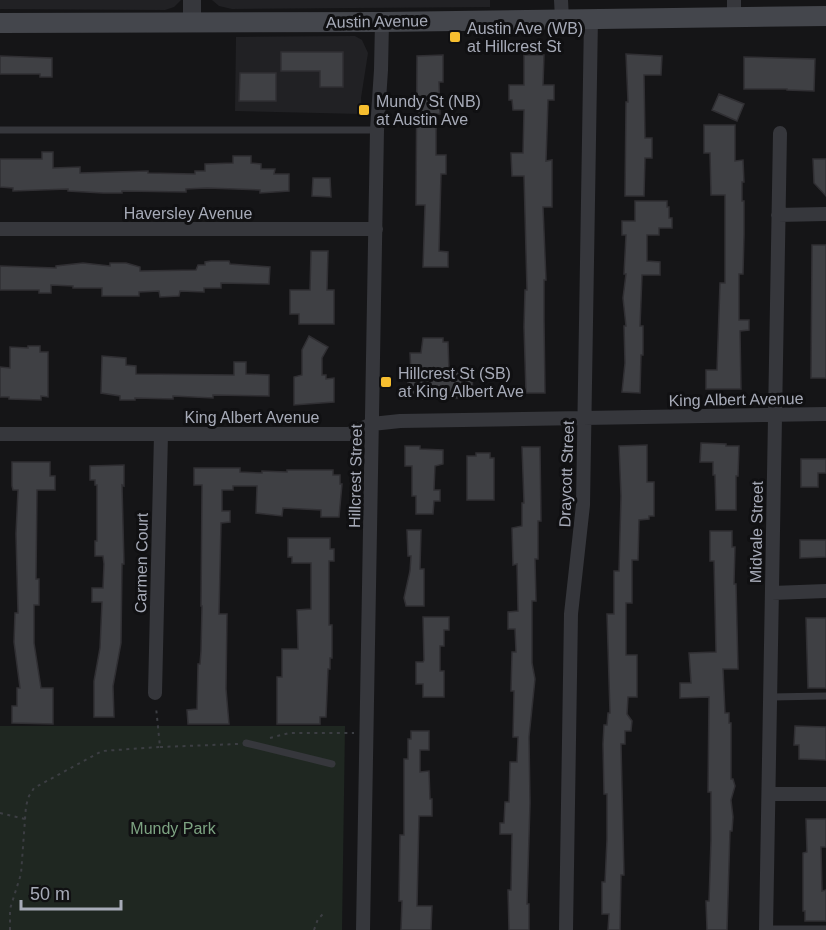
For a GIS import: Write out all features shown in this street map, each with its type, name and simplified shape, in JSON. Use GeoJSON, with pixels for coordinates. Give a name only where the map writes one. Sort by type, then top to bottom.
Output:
{"type":"FeatureCollection","features":[{"type":"Feature","properties":{"kind":"main road","name":"Austin Avenue"},"geometry":{"type":"LineString","coordinates":[[0,23],[382,22],[562,9],[591,18],[734,8],[826,16]]}},
{"type":"Feature","properties":{"kind":"street"},"geometry":{"type":"LineString","coordinates":[[192,0],[192,22]]}},
{"type":"Feature","properties":{"kind":"street","name":"Draycott Street"},"geometry":{"type":"LineString","coordinates":[[566,930],[571,626],[583,517],[591,18]]}},
{"type":"Feature","properties":{"kind":"street","name":"Hillcrest Street"},"geometry":{"type":"LineString","coordinates":[[363,930],[377,130],[382,22]]}},
{"type":"Feature","properties":{"kind":"street","name":"Midvale Street"},"geometry":{"type":"LineString","coordinates":[[766,929],[780,133]]}},
{"type":"Feature","properties":{"kind":"street"},"geometry":{"type":"LineString","coordinates":[[778,215],[826,214]]}},
{"type":"Feature","properties":{"kind":"street","name":"Haversley Avenue"},"geometry":{"type":"LineString","coordinates":[[0,229],[375,230]]}},
{"type":"Feature","properties":{"kind":"street","name":"King Albert Avenue"},"geometry":{"type":"LineString","coordinates":[[0,434],[349,434],[372,424],[400,421],[826,414]]}},
{"type":"Feature","properties":{"kind":"street","name":"Carmen Court"},"geometry":{"type":"LineString","coordinates":[[155,693],[161,434]]}},
{"type":"Feature","properties":{"kind":"street"},"geometry":{"type":"LineString","coordinates":[[772,593],[826,591]]}},
{"type":"Feature","properties":{"kind":"street"},"geometry":{"type":"LineString","coordinates":[[769,794],[826,794]]}},
{"type":"Feature","properties":{"kind":"lane"},"geometry":{"type":"LineString","coordinates":[[0,130],[377,130]]}},
{"type":"Feature","properties":{"kind":"lane"},"geometry":{"type":"LineString","coordinates":[[771,697],[826,696]]}},
{"type":"Feature","properties":{"kind":"lane"},"geometry":{"type":"LineString","coordinates":[[246,743],[332,764]]}},
{"type":"Feature","properties":{"kind":"lane"},"geometry":{"type":"LineString","coordinates":[[766,929],[826,928]]}},
{"type":"Feature","properties":{"kind":"path"},"geometry":{"type":"LineString","coordinates":[[10,930],[10,909],[21,874],[29,796],[34,788],[97,753],[108,750],[160,747],[155,693]]}},
{"type":"Feature","properties":{"kind":"path"},"geometry":{"type":"LineString","coordinates":[[0,813],[25,819]]}},
{"type":"Feature","properties":{"kind":"path"},"geometry":{"type":"LineString","coordinates":[[314,930],[318,919],[324,913]]}},
{"type":"Feature","properties":{"kind":"shaded area"},"geometry":{"type":"Polygon","coordinates":[[[0,0],[181,0],[174,7],[165,10],[0,9],[0,0]]]}},
{"type":"Feature","properties":{"kind":"shaded area"},"geometry":{"type":"Polygon","coordinates":[[[212,0],[490,0],[490,7],[232,9],[219,6],[212,0]]]}},
{"type":"Feature","properties":{"kind":"shaded area"},"geometry":{"type":"Polygon","coordinates":[[[355,36],[362,40],[368,53],[361,98],[362,114],[235,111],[236,37],[355,36]]]}},
{"type":"Feature","properties":{"kind":"green space","name":"Mundy Park"},"geometry":{"type":"Polygon","coordinates":[[[0,726],[345,726],[342,930],[0,930],[0,726]]]}},
{"type":"Feature","properties":{"kind":"building"},"geometry":{"type":"Polygon","coordinates":[[[281,52],[343,52],[343,87],[320,87],[320,71],[281,71],[281,52]]]}},
{"type":"Feature","properties":{"kind":"building"},"geometry":{"type":"Polygon","coordinates":[[[626,54],[662,56],[661,75],[644,75],[645,138],[652,138],[652,158],[645,158],[644,196],[625,196],[626,102],[628,102],[626,54]]]}},
{"type":"Feature","properties":{"kind":"building"},"geometry":{"type":"Polygon","coordinates":[[[443,55],[443,82],[439,82],[440,114],[437,114],[436,155],[446,155],[446,174],[441,174],[439,251],[448,252],[448,267],[423,267],[425,205],[416,205],[417,56],[443,55]]]}},
{"type":"Feature","properties":{"kind":"building"},"geometry":{"type":"Polygon","coordinates":[[[524,55],[544,55],[543,85],[554,85],[554,100],[548,100],[546,161],[552,160],[552,207],[543,207],[546,280],[544,280],[545,393],[526,393],[524,327],[525,290],[527,290],[524,176],[512,176],[511,153],[523,153],[524,110],[513,110],[512,100],[509,100],[509,85],[524,85],[524,55]]]}},
{"type":"Feature","properties":{"kind":"building"},"geometry":{"type":"Polygon","coordinates":[[[0,56],[52,58],[52,77],[40,77],[40,74],[0,74],[0,56]]]}},
{"type":"Feature","properties":{"kind":"building"},"geometry":{"type":"Polygon","coordinates":[[[744,57],[815,59],[814,91],[744,89],[744,57]]]}},
{"type":"Feature","properties":{"kind":"building"},"geometry":{"type":"Polygon","coordinates":[[[240,73],[276,73],[276,101],[239,101],[240,73]]]}},
{"type":"Feature","properties":{"kind":"building"},"geometry":{"type":"Polygon","coordinates":[[[719,94],[744,104],[737,121],[712,110],[719,94]]]}},
{"type":"Feature","properties":{"kind":"building"},"geometry":{"type":"Polygon","coordinates":[[[704,125],[735,125],[735,161],[743,160],[744,235],[743,274],[739,274],[739,320],[749,320],[749,330],[740,331],[741,389],[706,389],[706,370],[717,370],[720,283],[725,283],[725,195],[711,195],[710,153],[704,153],[704,125]]]}},
{"type":"Feature","properties":{"kind":"building"},"geometry":{"type":"Polygon","coordinates":[[[42,152],[53,152],[53,168],[80,167],[80,173],[148,171],[148,173],[195,174],[195,171],[205,171],[205,164],[233,163],[233,156],[251,156],[251,163],[261,164],[261,169],[275,169],[274,174],[289,174],[289,191],[260,193],[260,190],[207,188],[186,189],[186,192],[103,193],[68,191],[68,189],[13,191],[13,188],[0,187],[0,159],[42,159],[42,152]]]}},
{"type":"Feature","properties":{"kind":"building"},"geometry":{"type":"Polygon","coordinates":[[[813,159],[826,159],[826,196],[814,183],[813,159]]]}},
{"type":"Feature","properties":{"kind":"building"},"geometry":{"type":"Polygon","coordinates":[[[313,178],[330,178],[331,197],[312,196],[313,178]]]}},
{"type":"Feature","properties":{"kind":"building"},"geometry":{"type":"Polygon","coordinates":[[[635,201],[667,201],[669,218],[672,218],[672,228],[659,228],[659,235],[647,235],[647,261],[660,262],[660,275],[642,275],[640,326],[643,326],[643,355],[641,355],[640,393],[622,392],[625,363],[624,326],[626,326],[623,298],[626,274],[624,274],[626,235],[622,235],[622,221],[635,221],[635,201]]]}},
{"type":"Feature","properties":{"kind":"building"},"geometry":{"type":"Polygon","coordinates":[[[812,245],[826,245],[826,378],[811,378],[812,245]]]}},
{"type":"Feature","properties":{"kind":"building"},"geometry":{"type":"Polygon","coordinates":[[[311,251],[328,251],[327,290],[334,290],[334,324],[299,324],[299,314],[290,314],[290,290],[310,290],[311,251]]]}},
{"type":"Feature","properties":{"kind":"building"},"geometry":{"type":"Polygon","coordinates":[[[229,261],[230,264],[270,267],[269,284],[221,283],[221,288],[204,288],[204,292],[180,291],[179,296],[160,297],[159,291],[139,292],[139,296],[102,296],[102,288],[51,285],[51,293],[39,293],[39,290],[0,290],[0,266],[56,268],[56,266],[83,263],[110,266],[110,263],[126,263],[140,267],[140,271],[196,270],[198,265],[205,265],[205,262],[229,261]]]}},
{"type":"Feature","properties":{"kind":"building"},"geometry":{"type":"Polygon","coordinates":[[[309,336],[328,347],[322,358],[322,375],[326,375],[326,379],[334,378],[334,402],[294,405],[294,377],[302,375],[302,350],[309,336]]]}},
{"type":"Feature","properties":{"kind":"building"},"geometry":{"type":"Polygon","coordinates":[[[423,338],[443,338],[443,342],[448,342],[449,372],[472,371],[473,398],[423,399],[423,396],[413,396],[412,389],[408,389],[408,373],[411,373],[410,353],[421,353],[423,338]]]}},
{"type":"Feature","properties":{"kind":"building"},"geometry":{"type":"Polygon","coordinates":[[[28,346],[40,346],[40,352],[48,352],[48,397],[41,396],[41,400],[0,397],[0,367],[10,368],[10,347],[28,348],[28,346]]]}},
{"type":"Feature","properties":{"kind":"building"},"geometry":{"type":"Polygon","coordinates":[[[102,356],[126,358],[126,365],[136,366],[136,374],[234,375],[234,362],[246,362],[246,374],[269,375],[269,396],[213,395],[213,398],[173,396],[173,399],[120,400],[120,396],[101,393],[102,356]]]}},
{"type":"Feature","properties":{"kind":"building"},"geometry":{"type":"Polygon","coordinates":[[[701,443],[739,446],[736,510],[716,510],[713,462],[700,462],[701,443]]]}},
{"type":"Feature","properties":{"kind":"building"},"geometry":{"type":"Polygon","coordinates":[[[647,445],[647,482],[654,482],[654,516],[639,520],[638,560],[632,560],[632,603],[626,603],[626,655],[637,655],[637,697],[628,697],[627,714],[632,721],[631,731],[625,731],[625,744],[621,744],[624,875],[621,875],[620,930],[608,930],[609,914],[602,914],[602,882],[605,882],[607,839],[607,794],[604,794],[603,744],[604,725],[607,725],[608,713],[610,713],[607,614],[614,614],[614,571],[619,571],[621,496],[619,446],[647,445]]]}},
{"type":"Feature","properties":{"kind":"building"},"geometry":{"type":"Polygon","coordinates":[[[405,446],[443,450],[443,464],[435,466],[434,490],[440,490],[440,501],[434,501],[433,514],[416,514],[416,496],[412,496],[412,466],[405,466],[405,446]]]}},
{"type":"Feature","properties":{"kind":"building"},"geometry":{"type":"Polygon","coordinates":[[[522,447],[540,447],[541,521],[538,521],[538,559],[535,559],[536,601],[532,601],[532,663],[535,679],[529,737],[527,904],[529,904],[529,930],[509,930],[508,890],[511,890],[512,834],[500,834],[500,823],[504,823],[505,802],[509,802],[510,762],[517,762],[518,737],[513,737],[514,691],[511,691],[512,652],[516,652],[515,629],[508,629],[508,612],[518,611],[517,564],[513,565],[512,528],[522,526],[522,503],[524,503],[522,447]]]}},
{"type":"Feature","properties":{"kind":"building"},"geometry":{"type":"Polygon","coordinates":[[[476,453],[490,453],[490,458],[494,458],[494,500],[467,500],[467,456],[476,456],[476,453]]]}},
{"type":"Feature","properties":{"kind":"building"},"geometry":{"type":"Polygon","coordinates":[[[801,459],[826,459],[826,473],[818,473],[818,487],[801,487],[801,459]]]}},
{"type":"Feature","properties":{"kind":"building"},"geometry":{"type":"Polygon","coordinates":[[[12,462],[50,462],[50,476],[55,476],[55,490],[37,490],[36,579],[39,579],[39,605],[34,605],[34,643],[41,688],[53,688],[53,724],[12,723],[12,706],[17,706],[17,688],[20,688],[14,642],[15,613],[18,613],[16,534],[18,490],[13,490],[12,486],[12,462]]]}},
{"type":"Feature","properties":{"kind":"building"},"geometry":{"type":"Polygon","coordinates":[[[124,465],[121,643],[113,686],[114,717],[94,717],[94,681],[100,648],[102,602],[92,602],[92,588],[103,588],[104,564],[103,556],[95,556],[97,485],[95,485],[95,480],[90,480],[90,466],[124,465]]]}},
{"type":"Feature","properties":{"kind":"building"},"geometry":{"type":"Polygon","coordinates":[[[194,468],[240,468],[240,472],[262,473],[262,471],[333,470],[333,475],[340,475],[340,484],[342,484],[339,517],[321,517],[321,510],[283,508],[282,516],[256,513],[257,486],[233,486],[233,490],[222,490],[222,511],[230,511],[230,522],[221,523],[219,614],[227,614],[226,689],[229,724],[188,724],[187,710],[197,709],[198,664],[200,664],[201,651],[202,485],[194,485],[194,468]]]}},
{"type":"Feature","properties":{"kind":"building"},"geometry":{"type":"Polygon","coordinates":[[[407,530],[421,530],[420,569],[424,569],[424,606],[406,606],[404,598],[411,556],[408,556],[407,530]]]}},
{"type":"Feature","properties":{"kind":"building"},"geometry":{"type":"Polygon","coordinates":[[[710,531],[732,531],[732,547],[735,547],[734,584],[736,584],[738,669],[723,669],[725,713],[729,713],[729,723],[731,723],[731,779],[735,786],[731,800],[733,817],[732,831],[730,831],[727,930],[707,930],[706,901],[709,901],[711,840],[711,792],[708,792],[709,697],[680,698],[680,683],[691,683],[689,653],[716,652],[714,561],[710,561],[710,531]]]}},
{"type":"Feature","properties":{"kind":"building"},"geometry":{"type":"Polygon","coordinates":[[[288,538],[330,538],[330,549],[334,549],[334,561],[329,561],[329,625],[332,625],[332,658],[330,658],[330,669],[328,669],[326,717],[320,717],[320,724],[277,724],[277,677],[282,677],[282,649],[298,649],[297,610],[311,609],[311,563],[292,563],[292,557],[288,557],[288,538]]]}},
{"type":"Feature","properties":{"kind":"building"},"geometry":{"type":"Polygon","coordinates":[[[800,540],[826,540],[826,557],[800,558],[800,540]]]}},
{"type":"Feature","properties":{"kind":"building"},"geometry":{"type":"Polygon","coordinates":[[[423,617],[449,617],[449,630],[444,630],[444,646],[440,646],[440,671],[444,671],[444,697],[423,697],[423,684],[416,684],[416,662],[424,660],[423,617]]]}},
{"type":"Feature","properties":{"kind":"building"},"geometry":{"type":"Polygon","coordinates":[[[806,618],[826,618],[826,688],[808,688],[806,618]]]}},
{"type":"Feature","properties":{"kind":"building"},"geometry":{"type":"Polygon","coordinates":[[[795,726],[826,727],[826,760],[799,759],[799,745],[794,745],[795,726]]]}},
{"type":"Feature","properties":{"kind":"building"},"geometry":{"type":"Polygon","coordinates":[[[411,731],[429,731],[429,750],[420,750],[420,772],[429,771],[432,816],[419,816],[417,906],[432,906],[431,930],[401,930],[400,835],[404,835],[404,759],[408,759],[408,739],[411,739],[411,731]]]}},
{"type":"Feature","properties":{"kind":"building"},"geometry":{"type":"Polygon","coordinates":[[[806,819],[826,819],[826,847],[821,847],[822,891],[826,890],[826,921],[805,921],[805,911],[803,911],[803,853],[807,852],[806,819]]]}},
{"type":"Feature","properties":{"kind":"place","name":"Austin Ave (WB) at Hillcrest St"},"geometry":{"type":"Point","coordinates":[455,37]}},
{"type":"Feature","properties":{"kind":"place","name":"Mundy St (NB) at Austin Ave"},"geometry":{"type":"Point","coordinates":[364,110]}},
{"type":"Feature","properties":{"kind":"place","name":"Hillcrest St (SB) at King Albert Ave"},"geometry":{"type":"Point","coordinates":[386,382]}}]}
